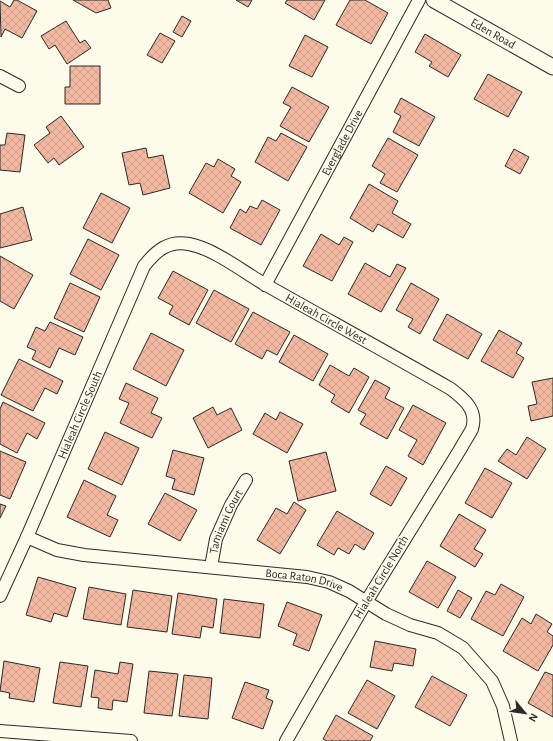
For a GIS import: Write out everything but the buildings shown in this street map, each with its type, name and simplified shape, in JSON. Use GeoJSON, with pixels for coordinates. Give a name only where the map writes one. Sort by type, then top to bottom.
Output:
{"type":"FeatureCollection","features":[{"type":"Feature","properties":{"kind":"street","name":"Everglade Drive"},"geometry":{"type":"LineString","coordinates":[[265,285],[419,0]]}},
{"type":"Feature","properties":{"kind":"street","name":"Eden Road"},"geometry":{"type":"LineString","coordinates":[[434,0],[553,67]]}},
{"type":"Feature","properties":{"kind":"street"},"geometry":{"type":"LineString","coordinates":[[0,76],[19,86]]}},
{"type":"Feature","properties":{"kind":"street","name":"Hialeah Circle West"},"geometry":{"type":"LineString","coordinates":[[170,244],[188,244],[207,249],[265,285],[451,389],[466,401],[473,413]]}},
{"type":"Feature","properties":{"kind":"street","name":"Hialeah Circle South"},"geometry":{"type":"LineString","coordinates":[[0,596],[144,266],[154,253],[170,244]]}},
{"type":"Feature","properties":{"kind":"street","name":"Hialeah Circle North"},"geometry":{"type":"LineString","coordinates":[[286,741],[366,602],[472,428],[473,413]]}},
{"type":"Feature","properties":{"kind":"street","name":"Tamiami Court"},"geometry":{"type":"LineString","coordinates":[[211,567],[216,539],[231,505],[246,480]]}},
{"type":"Feature","properties":{"kind":"street","name":"Boca Raton Drive"},"geometry":{"type":"LineString","coordinates":[[27,537],[57,550],[84,555],[307,577],[329,582],[349,591],[386,614],[410,625],[438,633],[463,648],[492,681],[503,706],[511,741]]}},
{"type":"Feature","properties":{"kind":"street"},"geometry":{"type":"LineString","coordinates":[[0,731],[131,741]]}}]}
